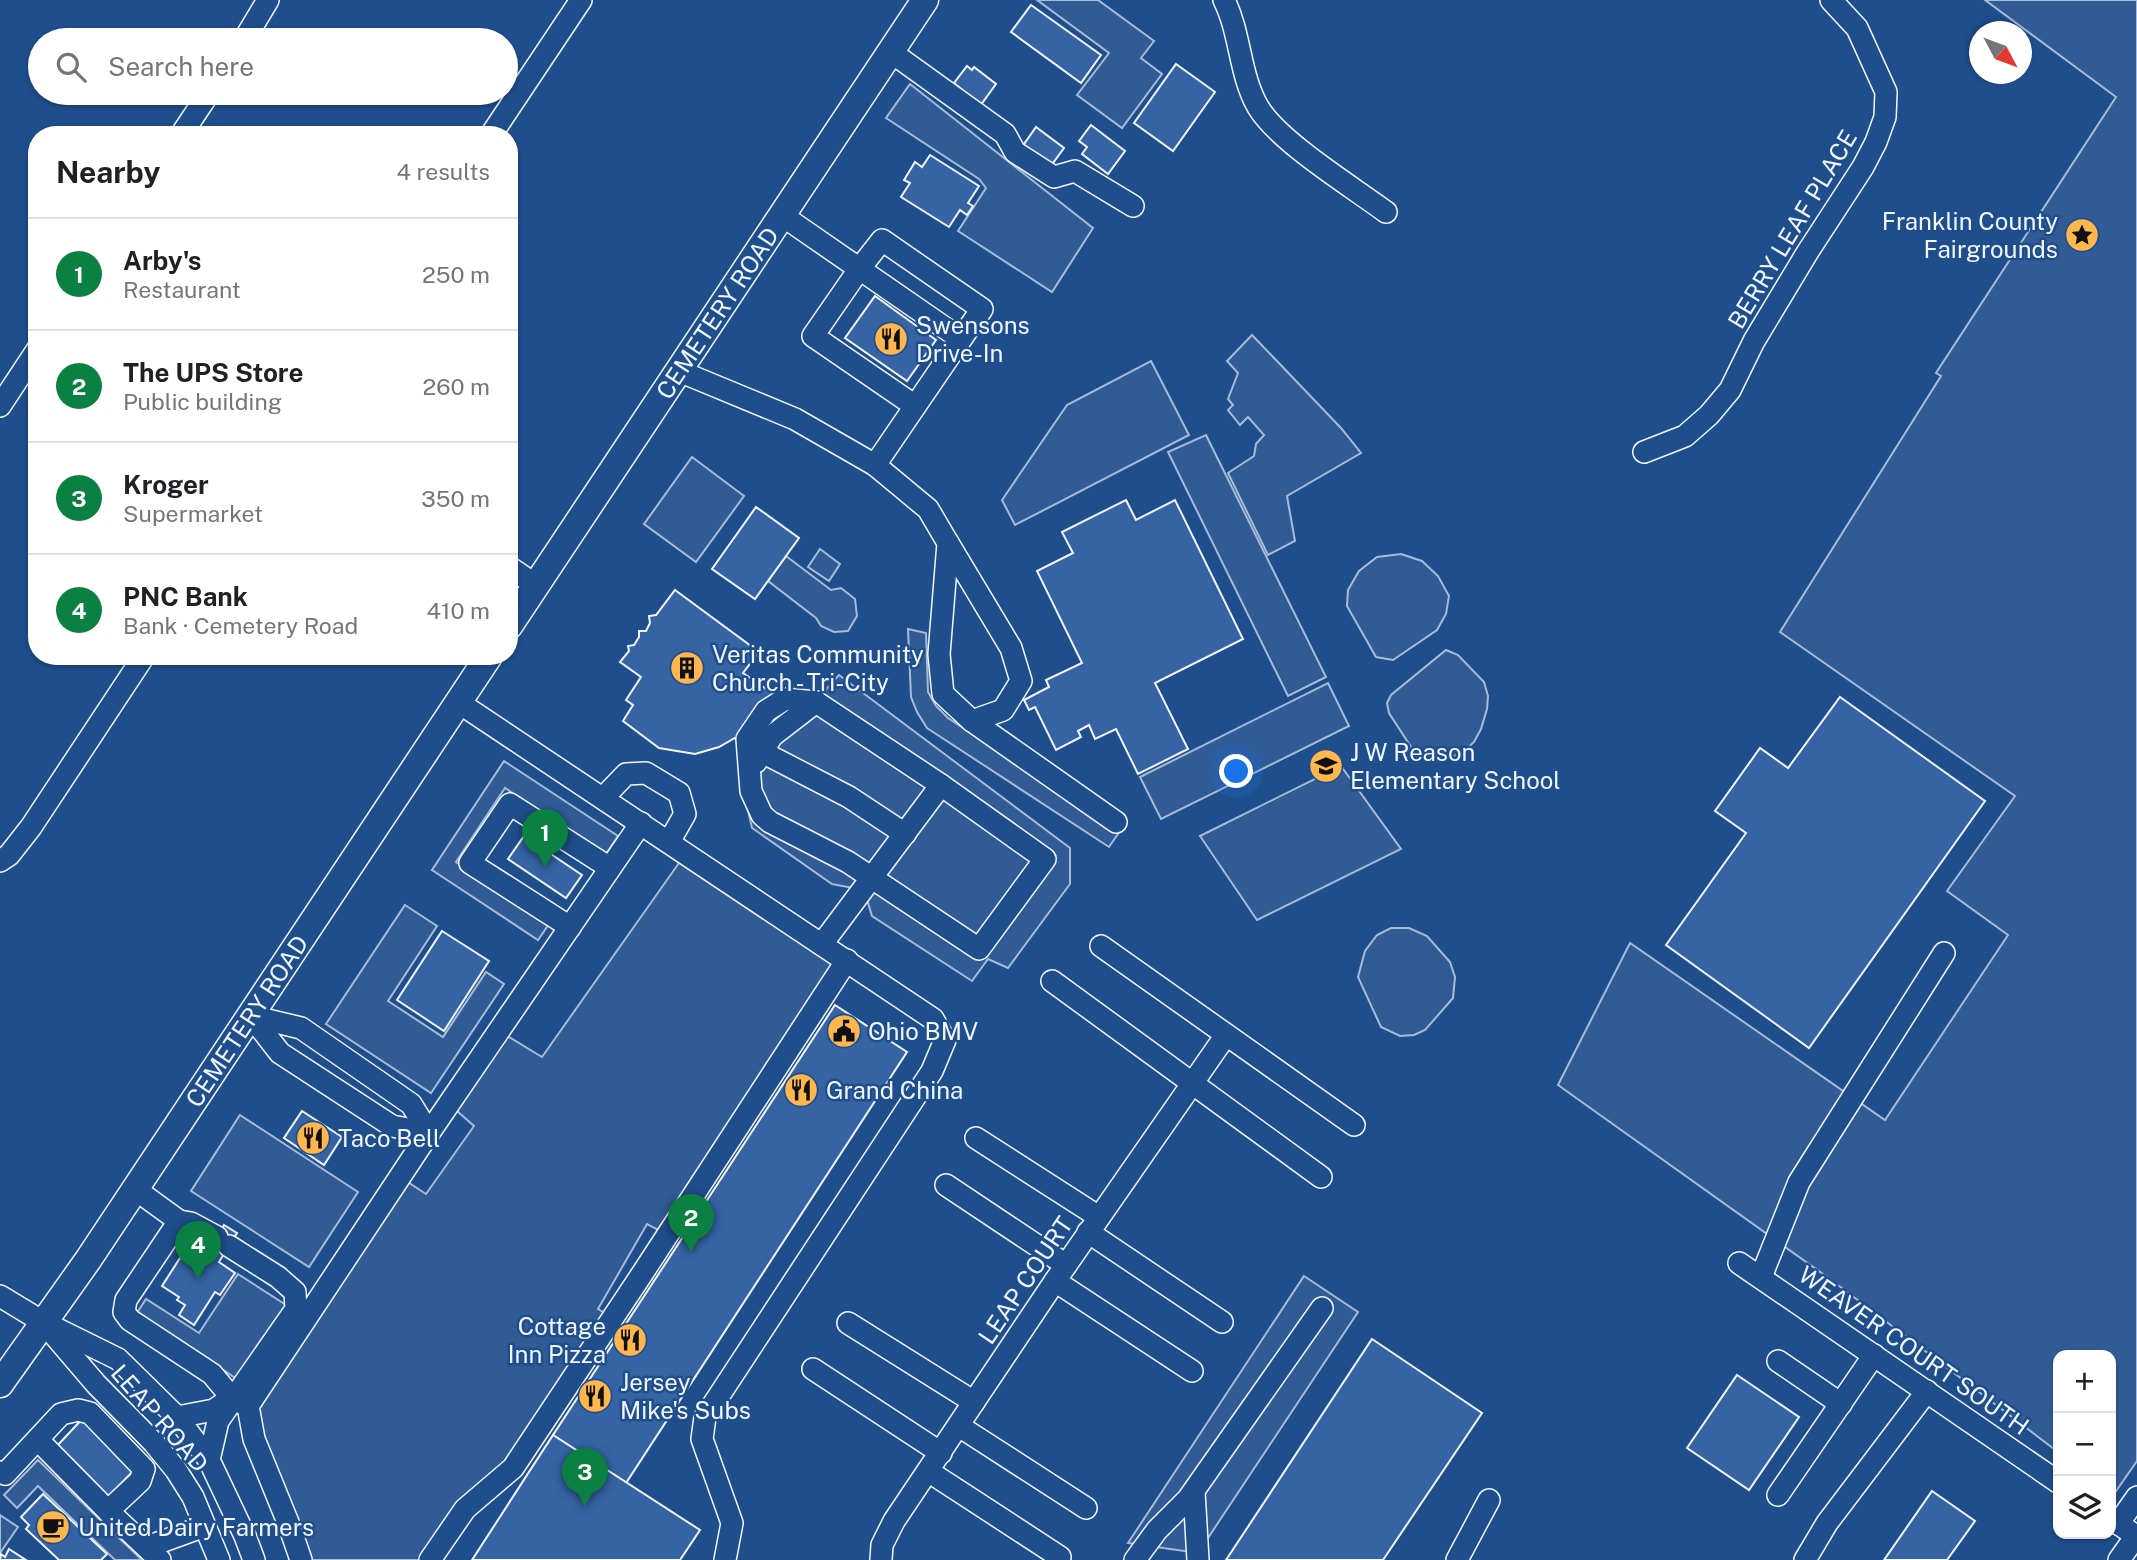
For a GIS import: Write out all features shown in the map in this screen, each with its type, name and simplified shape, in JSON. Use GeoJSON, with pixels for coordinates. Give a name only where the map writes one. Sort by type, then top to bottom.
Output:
{"type":"FeatureCollection","features":[{"type":"Feature","properties":{"kind":"main road","name":"CEMETERY ROAD"},"geometry":{"type":"LineString","coordinates":[[518,613],[891,52],[916,3]]}},
{"type":"Feature","properties":{"kind":"main road","name":"CEMETERY ROAD"},"geometry":{"type":"LineString","coordinates":[[0,1384],[135,1189],[483,665]]}},
{"type":"Feature","properties":{"kind":"street"},"geometry":{"type":"LineString","coordinates":[[251,28],[268,0]]}},
{"type":"Feature","properties":{"kind":"street"},"geometry":{"type":"LineString","coordinates":[[518,94],[581,0]]}},
{"type":"Feature","properties":{"kind":"street"},"geometry":{"type":"LineString","coordinates":[[1224,0],[1234,20],[1245,76],[1258,107],[1281,134],[1386,212]]}},
{"type":"Feature","properties":{"kind":"street","name":"BERRY LEAF PLACE"},"geometry":{"type":"LineString","coordinates":[[1644,452],[1685,436],[1709,415],[1730,390],[1761,330],[1876,142],[1885,117],[1886,92],[1857,28],[1830,0]]}},
{"type":"Feature","properties":{"kind":"street"},"geometry":{"type":"LineString","coordinates":[[891,52],[1004,134],[1015,152],[1054,177],[1076,171],[1133,206]]}},
{"type":"Feature","properties":{"kind":"street"},"geometry":{"type":"LineString","coordinates":[[187,126],[201,105]]}},
{"type":"Feature","properties":{"kind":"street"},"geometry":{"type":"LineString","coordinates":[[497,126],[511,105]]}},
{"type":"Feature","properties":{"kind":"street"},"geometry":{"type":"LineString","coordinates":[[783,216],[961,339]]}},
{"type":"Feature","properties":{"kind":"street"},"geometry":{"type":"LineString","coordinates":[[875,465],[982,309],[882,240],[813,336],[915,406]]}},
{"type":"Feature","properties":{"kind":"street"},"geometry":{"type":"LineString","coordinates":[[0,406],[28,364]]}},
{"type":"Feature","properties":{"kind":"street"},"geometry":{"type":"LineString","coordinates":[[680,371],[795,419],[875,465],[928,509],[1011,648],[1021,681],[1003,710],[972,721]]}},
{"type":"Feature","properties":{"kind":"street"},"geometry":{"type":"LineString","coordinates":[[948,543],[939,654],[943,694],[972,721],[1116,822]]}},
{"type":"Feature","properties":{"kind":"street"},"geometry":{"type":"LineString","coordinates":[[518,573],[537,586]]}},
{"type":"Feature","properties":{"kind":"street"},"geometry":{"type":"LineString","coordinates":[[0,861],[9,855],[31,827],[138,665]]}},
{"type":"Feature","properties":{"kind":"street"},"geometry":{"type":"LineString","coordinates":[[785,699],[816,702],[941,785],[1045,859],[979,949],[873,877],[770,822],[762,815],[749,780],[747,739],[766,711],[785,699]]}},
{"type":"Feature","properties":{"kind":"street"},"geometry":{"type":"LineString","coordinates":[[458,702],[933,1019],[945,1040],[932,1071],[705,1417],[702,1439],[732,1523],[724,1560]]}},
{"type":"Feature","properties":{"kind":"street"},"geometry":{"type":"LineString","coordinates":[[749,780],[772,736],[816,702]]}},
{"type":"Feature","properties":{"kind":"street"},"geometry":{"type":"LineString","coordinates":[[762,752],[849,797],[905,834]]}},
{"type":"Feature","properties":{"kind":"street"},"geometry":{"type":"LineString","coordinates":[[603,798],[626,774],[646,773],[679,793],[685,814],[669,842]]}},
{"type":"Feature","properties":{"kind":"street"},"geometry":{"type":"LineString","coordinates":[[822,944],[941,785]]}},
{"type":"Feature","properties":{"kind":"street"},"geometry":{"type":"LineString","coordinates":[[570,928],[470,863],[510,804],[610,868]]}},
{"type":"Feature","properties":{"kind":"street"},"geometry":{"type":"LineString","coordinates":[[209,1460],[218,1421],[240,1402],[429,1133],[641,823]]}},
{"type":"Feature","properties":{"kind":"street"},"geometry":{"type":"LineString","coordinates":[[1101,946],[1354,1125]]}},
{"type":"Feature","properties":{"kind":"street"},"geometry":{"type":"LineString","coordinates":[[1761,1277],[1799,1182],[1944,953]]}},
{"type":"Feature","properties":{"kind":"street"},"geometry":{"type":"LineString","coordinates":[[430,1560],[465,1509],[513,1468],[847,960]]}},
{"type":"Feature","properties":{"kind":"street"},"geometry":{"type":"LineString","coordinates":[[1052,981],[1321,1177]]}},
{"type":"Feature","properties":{"kind":"street"},"geometry":{"type":"LineString","coordinates":[[251,1016],[301,1028],[411,1104],[429,1133]]}},
{"type":"Feature","properties":{"kind":"street"},"geometry":{"type":"LineString","coordinates":[[251,1016],[280,1053],[392,1126],[429,1133]]}},
{"type":"Feature","properties":{"kind":"street","name":"LEAP COURT"},"geometry":{"type":"LineString","coordinates":[[881,1560],[882,1545],[894,1521],[1060,1273],[1226,1035]]}},
{"type":"Feature","properties":{"kind":"street"},"geometry":{"type":"LineString","coordinates":[[976,1138],[1222,1322]]}},
{"type":"Feature","properties":{"kind":"street"},"geometry":{"type":"LineString","coordinates":[[946,1185],[1192,1371]]}},
{"type":"Feature","properties":{"kind":"street"},"geometry":{"type":"LineString","coordinates":[[135,1189],[179,1221],[191,1223],[223,1241],[278,1277],[295,1292],[296,1309],[240,1402],[177,1417]]}},
{"type":"Feature","properties":{"kind":"street"},"geometry":{"type":"LineString","coordinates":[[179,1221],[126,1300],[124,1312],[130,1320],[212,1374],[240,1402],[301,1560]]}},
{"type":"Feature","properties":{"kind":"street","name":"WEAVER COURT SOUTH"},"geometry":{"type":"LineString","coordinates":[[1739,1263],[2053,1479]]}},
{"type":"Feature","properties":{"kind":"street","name":"LEAP ROAD"},"geometry":{"type":"LineString","coordinates":[[0,1296],[43,1322],[118,1359],[177,1417],[209,1460],[254,1560]]}},
{"type":"Feature","properties":{"kind":"street"},"geometry":{"type":"LineString","coordinates":[[1135,1560],[1157,1530],[1194,1491],[1322,1308]]}},
{"type":"Feature","properties":{"kind":"street","name":"LEAP ROAD"},"geometry":{"type":"LineString","coordinates":[[43,1322],[176,1470],[193,1497],[219,1560]]}},
{"type":"Feature","properties":{"kind":"street"},"geometry":{"type":"LineString","coordinates":[[848,1322],[974,1402]]}},
{"type":"Feature","properties":{"kind":"street"},"geometry":{"type":"LineString","coordinates":[[1777,1495],[1874,1355]]}},
{"type":"Feature","properties":{"kind":"street"},"geometry":{"type":"LineString","coordinates":[[1778,1361],[1840,1404]]}},
{"type":"Feature","properties":{"kind":"street"},"geometry":{"type":"LineString","coordinates":[[813,1369],[940,1453]]}},
{"type":"Feature","properties":{"kind":"street"},"geometry":{"type":"LineString","coordinates":[[1805,1560],[1827,1523],[1927,1391]]}},
{"type":"Feature","properties":{"kind":"street"},"geometry":{"type":"LineString","coordinates":[[0,1472],[5,1474],[61,1414],[78,1410],[90,1413],[144,1469],[140,1481],[108,1511]]}},
{"type":"Feature","properties":{"kind":"street"},"geometry":{"type":"LineString","coordinates":[[959,1426],[1086,1508]]}},
{"type":"Feature","properties":{"kind":"street"},"geometry":{"type":"LineString","coordinates":[[38,1440],[153,1554],[205,1526]]}},
{"type":"Feature","properties":{"kind":"street"},"geometry":{"type":"LineString","coordinates":[[928,1471],[1060,1557]]}},
{"type":"Feature","properties":{"kind":"street"},"geometry":{"type":"LineString","coordinates":[[1194,1491],[1198,1560]]}},
{"type":"Feature","properties":{"kind":"street"},"geometry":{"type":"LineString","coordinates":[[2119,1560],[2125,1529],[2137,1497]]}},
{"type":"Feature","properties":{"kind":"street"},"geometry":{"type":"LineString","coordinates":[[1457,1560],[1489,1500]]}},
{"type":"Feature","properties":{"kind":"shaded area"},"geometry":{"type":"Polygon","coordinates":[[[1037,0],[1098,0],[1154,41],[1141,58],[1162,74],[1122,128],[1077,95],[1109,53],[1037,0]]]}},
{"type":"Feature","properties":{"kind":"shaded area"},"geometry":{"type":"Polygon","coordinates":[[[1985,0],[2137,0],[2137,1461],[2116,1491],[2116,1350],[2053,1350],[2053,1448],[1830,1279],[1558,1085],[1630,943],[1885,1120],[2008,935],[1947,891],[2015,796],[1780,632],[1941,376],[1936,373],[2116,97],[2032,35],[2032,21],[2013,21],[1985,0]]]}},
{"type":"Feature","properties":{"kind":"shaded area"},"geometry":{"type":"Polygon","coordinates":[[[910,84],[1093,228],[1052,292],[958,231],[986,188],[979,179],[886,118],[910,84]]]}},
{"type":"Feature","properties":{"kind":"shaded area"},"geometry":{"type":"Polygon","coordinates":[[[1252,335],[1341,428],[1361,453],[1287,496],[1295,541],[1268,555],[1228,473],[1254,456],[1256,444],[1264,435],[1248,417],[1240,425],[1228,410],[1233,405],[1228,399],[1238,373],[1227,361],[1252,335]]]}},
{"type":"Feature","properties":{"kind":"shaded area"},"geometry":{"type":"Polygon","coordinates":[[[1151,361],[1189,435],[1015,525],[1002,500],[1067,405],[1151,361]]]}},
{"type":"Feature","properties":{"kind":"shaded area"},"geometry":{"type":"Polygon","coordinates":[[[1206,435],[1326,677],[1288,696],[1168,452],[1206,435]]]}},
{"type":"Feature","properties":{"kind":"shaded area"},"geometry":{"type":"Polygon","coordinates":[[[692,457],[744,496],[696,562],[644,524],[692,457]]]}},
{"type":"Feature","properties":{"kind":"shaded area"},"geometry":{"type":"Polygon","coordinates":[[[820,549],[840,564],[829,581],[808,567],[820,549]]]}},
{"type":"Feature","properties":{"kind":"shaded area"},"geometry":{"type":"Polygon","coordinates":[[[1401,554],[1422,561],[1438,576],[1449,596],[1446,614],[1437,630],[1393,660],[1376,657],[1347,606],[1348,590],[1359,571],[1377,557],[1401,554]]]}},
{"type":"Feature","properties":{"kind":"shaded area"},"geometry":{"type":"Polygon","coordinates":[[[786,556],[831,590],[841,588],[855,599],[857,616],[848,631],[834,632],[821,626],[816,618],[768,581],[786,556]]]}},
{"type":"Feature","properties":{"kind":"shaded area"},"geometry":{"type":"Polygon","coordinates":[[[908,629],[926,633],[928,692],[936,706],[948,718],[1120,831],[1109,847],[927,728],[911,697],[908,629]]]}},
{"type":"Feature","properties":{"kind":"shaded area"},"geometry":{"type":"Polygon","coordinates":[[[1446,650],[1458,655],[1484,682],[1488,696],[1487,709],[1474,742],[1462,753],[1449,758],[1431,757],[1413,750],[1389,713],[1387,703],[1391,695],[1446,650]]]}},
{"type":"Feature","properties":{"kind":"shaded area"},"geometry":{"type":"Polygon","coordinates":[[[839,675],[1070,848],[1070,884],[1008,968],[988,959],[972,981],[872,916],[864,890],[832,884],[752,828],[742,783],[839,675]]]}},
{"type":"Feature","properties":{"kind":"shaded area"},"geometry":{"type":"Polygon","coordinates":[[[1328,683],[1349,726],[1161,819],[1140,777],[1328,683]]]}},
{"type":"Feature","properties":{"kind":"shaded area"},"geometry":{"type":"Polygon","coordinates":[[[504,761],[618,836],[606,854],[505,788],[456,862],[549,924],[538,940],[432,870],[504,761]]]}},
{"type":"Feature","properties":{"kind":"shaded area"},"geometry":{"type":"Polygon","coordinates":[[[1341,766],[1401,849],[1257,920],[1200,836],[1341,766]]]}},
{"type":"Feature","properties":{"kind":"shaded area"},"geometry":{"type":"Polygon","coordinates":[[[686,853],[847,960],[668,1235],[647,1224],[598,1309],[613,1318],[513,1468],[430,1560],[301,1560],[248,1406],[400,1177],[426,1194],[474,1126],[449,1104],[499,1031],[542,1057],[686,853]]]}},
{"type":"Feature","properties":{"kind":"shaded area"},"geometry":{"type":"Polygon","coordinates":[[[405,905],[437,926],[388,1001],[443,1037],[486,972],[504,984],[431,1093],[326,1024],[405,905]]]}},
{"type":"Feature","properties":{"kind":"shaded area"},"geometry":{"type":"Polygon","coordinates":[[[1391,928],[1409,928],[1427,936],[1450,962],[1455,977],[1453,998],[1425,1030],[1414,1035],[1400,1036],[1381,1027],[1358,977],[1365,951],[1377,935],[1391,928]]]}},
{"type":"Feature","properties":{"kind":"shaded area"},"geometry":{"type":"Polygon","coordinates":[[[240,1115],[358,1192],[309,1267],[191,1191],[240,1115]]]}},
{"type":"Feature","properties":{"kind":"shaded area"},"geometry":{"type":"Polygon","coordinates":[[[238,1274],[286,1305],[237,1379],[137,1313],[146,1299],[199,1333],[238,1274]]]}},
{"type":"Feature","properties":{"kind":"shaded area"},"geometry":{"type":"Polygon","coordinates":[[[1304,1276],[1358,1312],[1198,1553],[1128,1543],[1304,1276]]]}},
{"type":"Feature","properties":{"kind":"shaded area"},"geometry":{"type":"Polygon","coordinates":[[[38,1460],[142,1560],[115,1560],[38,1486],[17,1508],[4,1495],[38,1460]]]}},
{"type":"Feature","properties":{"kind":"shaded area"},"geometry":{"type":"Polygon","coordinates":[[[0,1515],[18,1527],[0,1553],[0,1515]]]}},
{"type":"Feature","properties":{"kind":"building"},"geometry":{"type":"Polygon","coordinates":[[[1031,5],[1101,55],[1081,83],[1011,32],[1031,5]]]}},
{"type":"Feature","properties":{"kind":"building"},"geometry":{"type":"Polygon","coordinates":[[[1176,64],[1215,92],[1173,151],[1134,123],[1176,64]]]}},
{"type":"Feature","properties":{"kind":"building"},"geometry":{"type":"Polygon","coordinates":[[[967,66],[972,70],[974,67],[996,84],[980,106],[954,83],[967,66]]]}},
{"type":"Feature","properties":{"kind":"building"},"geometry":{"type":"Polygon","coordinates":[[[1091,125],[1125,151],[1108,174],[1082,154],[1087,147],[1079,141],[1091,125]]]}},
{"type":"Feature","properties":{"kind":"building"},"geometry":{"type":"Polygon","coordinates":[[[1036,127],[1064,148],[1050,167],[1022,147],[1036,127]]]}},
{"type":"Feature","properties":{"kind":"building"},"geometry":{"type":"Polygon","coordinates":[[[930,155],[979,186],[968,203],[973,206],[967,215],[960,210],[949,227],[901,197],[910,183],[904,180],[915,162],[922,167],[930,155]]]}},
{"type":"Feature","properties":{"kind":"building","name":"Swensons Drive-In"},"geometry":{"type":"Polygon","coordinates":[[[875,296],[936,340],[907,381],[845,338],[875,296]]]}},
{"type":"Feature","properties":{"kind":"building"},"geometry":{"type":"Polygon","coordinates":[[[1126,500],[1136,520],[1175,500],[1243,639],[1155,683],[1188,749],[1138,774],[1116,729],[1095,739],[1089,725],[1078,731],[1081,737],[1056,750],[1035,707],[1029,710],[1024,700],[1049,687],[1046,680],[1082,663],[1037,571],[1073,553],[1062,532],[1126,500]]]}},
{"type":"Feature","properties":{"kind":"building"},"geometry":{"type":"Polygon","coordinates":[[[756,507],[799,538],[755,599],[712,569],[756,507]]]}},
{"type":"Feature","properties":{"kind":"building","name":"Veritas Community Church - Tri-City"},"geometry":{"type":"Polygon","coordinates":[[[675,590],[759,652],[743,673],[775,695],[738,740],[735,738],[719,747],[695,754],[659,748],[623,721],[633,705],[626,700],[641,677],[620,662],[629,651],[628,646],[634,645],[639,637],[639,631],[646,631],[650,623],[649,616],[656,615],[675,590]]]}},
{"type":"Feature","properties":{"kind":"building"},"geometry":{"type":"Polygon","coordinates":[[[1840,697],[1985,801],[1809,1048],[1666,945],[1746,833],[1715,811],[1760,748],[1788,768],[1840,697]]]}},
{"type":"Feature","properties":{"kind":"building"},"geometry":{"type":"Polygon","coordinates":[[[524,836],[582,875],[566,898],[508,859],[524,836]]]}},
{"type":"Feature","properties":{"kind":"building"},"geometry":{"type":"Polygon","coordinates":[[[442,931],[489,961],[444,1031],[397,1000],[442,931]]]}},
{"type":"Feature","properties":{"kind":"building"},"geometry":{"type":"Polygon","coordinates":[[[835,1005],[907,1052],[626,1483],[553,1435],[835,1005]]]}},
{"type":"Feature","properties":{"kind":"building","name":"Taco Bell"},"geometry":{"type":"Polygon","coordinates":[[[302,1111],[342,1137],[324,1165],[284,1138],[302,1111]]]}},
{"type":"Feature","properties":{"kind":"building"},"geometry":{"type":"Polygon","coordinates":[[[224,1225],[237,1233],[219,1262],[235,1273],[220,1295],[215,1292],[194,1325],[179,1315],[185,1305],[177,1300],[179,1297],[162,1286],[189,1244],[200,1251],[213,1244],[224,1225]]]}},
{"type":"Feature","properties":{"kind":"building"},"geometry":{"type":"Polygon","coordinates":[[[1372,1339],[1482,1413],[1383,1560],[1226,1560],[1372,1339]]]}},
{"type":"Feature","properties":{"kind":"building"},"geometry":{"type":"Polygon","coordinates":[[[1737,1375],[1799,1417],[1749,1490],[1687,1448],[1737,1375]]]}},
{"type":"Feature","properties":{"kind":"building"},"geometry":{"type":"Polygon","coordinates":[[[85,1416],[138,1466],[108,1497],[56,1447],[85,1416]]]}},
{"type":"Feature","properties":{"kind":"building"},"geometry":{"type":"Polygon","coordinates":[[[553,1435],[700,1530],[680,1560],[472,1560],[553,1435]]]}},
{"type":"Feature","properties":{"kind":"building"},"geometry":{"type":"Polygon","coordinates":[[[1932,1491],[1975,1521],[1947,1560],[1884,1560],[1932,1491]]]}},
{"type":"Feature","properties":{"kind":"building","name":"United Dairy Farmers"},"geometry":{"type":"Polygon","coordinates":[[[43,1494],[107,1554],[101,1560],[59,1560],[26,1529],[29,1525],[21,1517],[43,1494]]]}},
{"type":"Feature","properties":{"kind":"building"},"geometry":{"type":"Polygon","coordinates":[[[9,1549],[26,1560],[0,1560],[1,1554],[5,1557],[9,1549]]]}},
{"type":"Feature","properties":{"kind":"place","name":"Franklin County Fairgrounds"},"geometry":{"type":"Point","coordinates":[2082,235]}},
{"type":"Feature","properties":{"kind":"place","name":"Swensons Drive-In"},"geometry":{"type":"Point","coordinates":[891,339]}},
{"type":"Feature","properties":{"kind":"place","name":"Veritas Community Church - Tri-City"},"geometry":{"type":"Point","coordinates":[687,668]}},
{"type":"Feature","properties":{"kind":"place","name":"J W Reason Elementary School"},"geometry":{"type":"Point","coordinates":[1326,766]}},
{"type":"Feature","properties":{"kind":"place","name":"Arby's"},"geometry":{"type":"Point","coordinates":[545,867]}},
{"type":"Feature","properties":{"kind":"place","name":"Ohio BMV"},"geometry":{"type":"Point","coordinates":[844,1031]}},
{"type":"Feature","properties":{"kind":"place","name":"Grand China"},"geometry":{"type":"Point","coordinates":[801,1090]}},
{"type":"Feature","properties":{"kind":"place","name":"Taco Bell"},"geometry":{"type":"Point","coordinates":[313,1138]}},
{"type":"Feature","properties":{"kind":"place","name":"The UPS Store"},"geometry":{"type":"Point","coordinates":[691,1252]}},
{"type":"Feature","properties":{"kind":"place","name":"PNC Bank"},"geometry":{"type":"Point","coordinates":[198,1279]}},
{"type":"Feature","properties":{"kind":"place","name":"Cottage Inn Pizza"},"geometry":{"type":"Point","coordinates":[630,1340]}},
{"type":"Feature","properties":{"kind":"place","name":"Jersey Mike's Subs"},"geometry":{"type":"Point","coordinates":[595,1396]}},
{"type":"Feature","properties":{"kind":"place","name":"Kroger"},"geometry":{"type":"Point","coordinates":[585,1506]}},
{"type":"Feature","properties":{"kind":"place","name":"United Dairy Farmers"},"geometry":{"type":"Point","coordinates":[53,1527]}}]}
